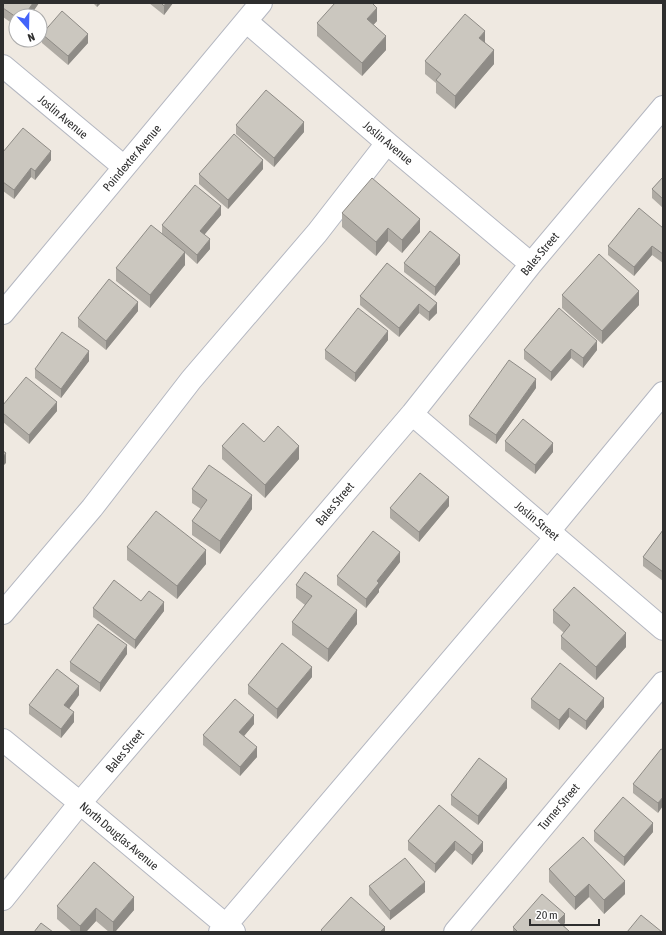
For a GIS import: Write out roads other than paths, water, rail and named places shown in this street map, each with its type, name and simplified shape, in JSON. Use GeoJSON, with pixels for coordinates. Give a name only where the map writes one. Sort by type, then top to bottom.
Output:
{"type":"FeatureCollection","features":[{"type":"Feature","properties":{"kind":"street","name":"Poindexter Avenue"},"geometry":{"type":"LineString","coordinates":[[3,313],[261,3]]}},
{"type":"Feature","properties":{"kind":"street","name":"Joslin Avenue"},"geometry":{"type":"LineString","coordinates":[[246,21],[387,143],[531,264]]}},
{"type":"Feature","properties":{"kind":"street","name":"Joslin Avenue"},"geometry":{"type":"LineString","coordinates":[[3,66],[124,167]]}},
{"type":"Feature","properties":{"kind":"street","name":"Bales Street"},"geometry":{"type":"LineString","coordinates":[[3,899],[80,803],[412,414],[531,264],[663,107]]}},
{"type":"Feature","properties":{"kind":"street"},"geometry":{"type":"LineString","coordinates":[[3,613],[92,508],[191,380],[316,233],[387,143]]}},
{"type":"Feature","properties":{"kind":"street"},"geometry":{"type":"LineString","coordinates":[[226,930],[552,534],[663,393]]}},
{"type":"Feature","properties":{"kind":"street","name":"Joslin Street"},"geometry":{"type":"LineString","coordinates":[[412,414],[663,628]]}},
{"type":"Feature","properties":{"kind":"street","name":"Turner Street"},"geometry":{"type":"LineString","coordinates":[[455,932],[663,683]]}},
{"type":"Feature","properties":{"kind":"street","name":"North Douglas Avenue"},"geometry":{"type":"LineString","coordinates":[[3,740],[80,803],[226,930]]}}]}
